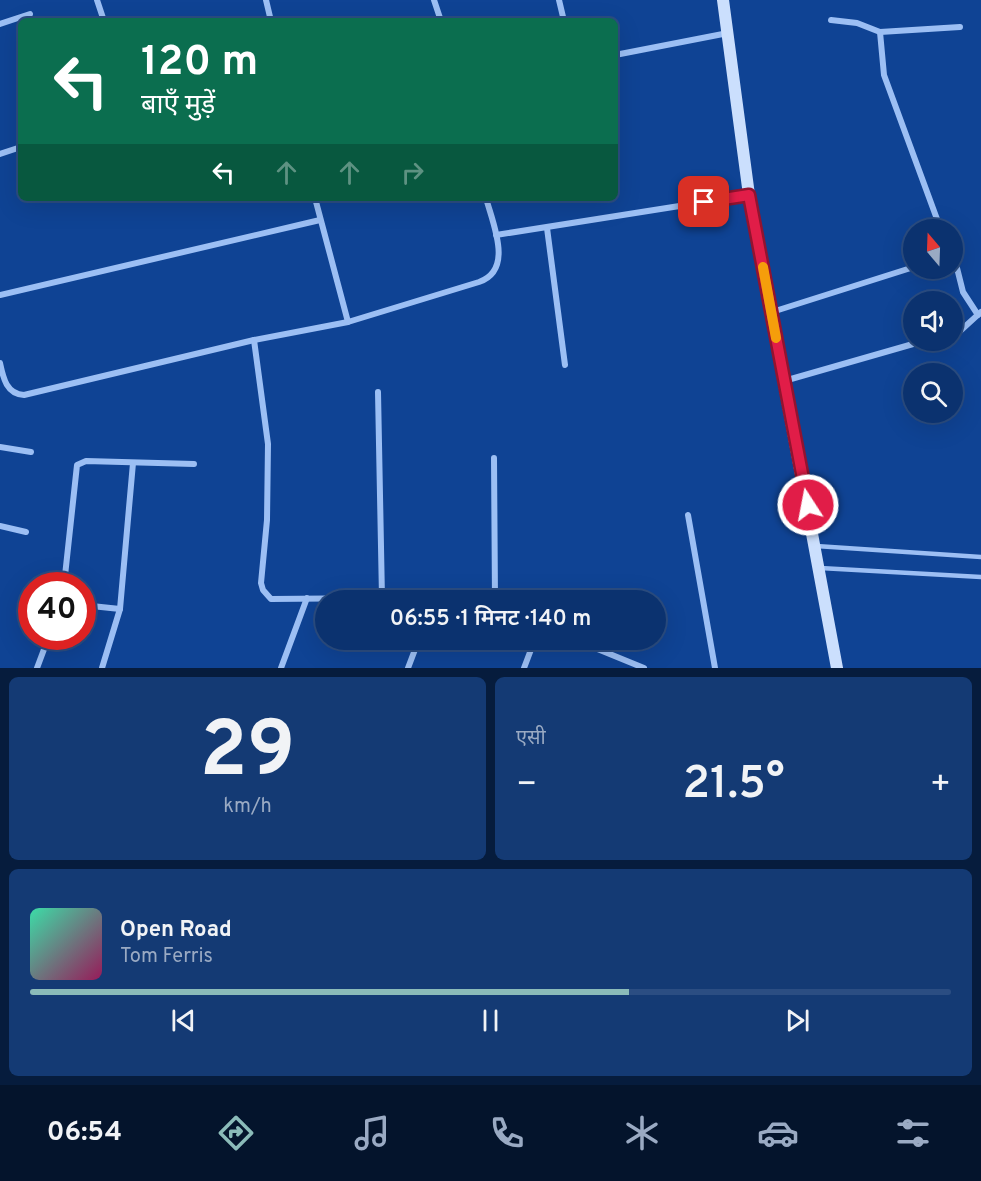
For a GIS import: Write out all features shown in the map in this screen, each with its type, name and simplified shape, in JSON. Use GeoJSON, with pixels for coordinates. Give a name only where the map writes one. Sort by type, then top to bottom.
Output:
{"type":"FeatureCollection","features":[{"type":"Feature","properties":{"kind":"street"},"geometry":{"type":"LineString","coordinates":[[97,0],[103,18]]}},
{"type":"Feature","properties":{"kind":"street"},"geometry":{"type":"LineString","coordinates":[[266,0],[270,18]]}},
{"type":"Feature","properties":{"kind":"street"},"geometry":{"type":"LineString","coordinates":[[434,0],[440,18]]}},
{"type":"Feature","properties":{"kind":"street"},"geometry":{"type":"LineString","coordinates":[[559,0],[563,18]]}},
{"type":"Feature","properties":{"kind":"street"},"geometry":{"type":"LineString","coordinates":[[723,0],[749,195],[837,668]]}},
{"type":"Feature","properties":{"kind":"street"},"geometry":{"type":"LineString","coordinates":[[0,24],[30,14]]}},
{"type":"Feature","properties":{"kind":"street"},"geometry":{"type":"LineString","coordinates":[[831,20],[857,23],[880,32],[960,27]]}},
{"type":"Feature","properties":{"kind":"street"},"geometry":{"type":"LineString","coordinates":[[880,32],[884,75],[937,219]]}},
{"type":"Feature","properties":{"kind":"street"},"geometry":{"type":"LineString","coordinates":[[618,54],[728,33]]}},
{"type":"Feature","properties":{"kind":"street"},"geometry":{"type":"LineString","coordinates":[[0,154],[18,148]]}},
{"type":"Feature","properties":{"kind":"street"},"geometry":{"type":"LineString","coordinates":[[496,236],[749,195]]}},
{"type":"Feature","properties":{"kind":"street"},"geometry":{"type":"LineString","coordinates":[[316,201],[348,322]]}},
{"type":"Feature","properties":{"kind":"street"},"geometry":{"type":"LineString","coordinates":[[0,363],[7,386],[16,394],[24,395],[254,340],[348,322],[486,279],[497,268],[499,262],[496,236],[487,201]]}},
{"type":"Feature","properties":{"kind":"street"},"geometry":{"type":"LineString","coordinates":[[0,295],[320,220]]}},
{"type":"Feature","properties":{"kind":"street"},"geometry":{"type":"LineString","coordinates":[[547,228],[565,365]]}},
{"type":"Feature","properties":{"kind":"street"},"geometry":{"type":"LineString","coordinates":[[772,312],[903,270]]}},
{"type":"Feature","properties":{"kind":"street"},"geometry":{"type":"LineString","coordinates":[[960,279],[963,292],[979,313],[963,328]]}},
{"type":"Feature","properties":{"kind":"street"},"geometry":{"type":"LineString","coordinates":[[254,340],[268,444],[267,520],[261,583],[263,590],[271,599],[315,598]]}},
{"type":"Feature","properties":{"kind":"street"},"geometry":{"type":"LineString","coordinates":[[784,381],[903,347]]}},
{"type":"Feature","properties":{"kind":"street"},"geometry":{"type":"LineString","coordinates":[[378,392],[382,590]]}},
{"type":"Feature","properties":{"kind":"street"},"geometry":{"type":"LineString","coordinates":[[0,447],[31,452]]}},
{"type":"Feature","properties":{"kind":"street"},"geometry":{"type":"LineString","coordinates":[[494,458],[495,590]]}},
{"type":"Feature","properties":{"kind":"street"},"geometry":{"type":"LineString","coordinates":[[65,572],[77,465],[86,461],[194,464]]}},
{"type":"Feature","properties":{"kind":"street"},"geometry":{"type":"LineString","coordinates":[[102,668],[120,609],[133,463]]}},
{"type":"Feature","properties":{"kind":"street"},"geometry":{"type":"LineString","coordinates":[[688,515],[715,668]]}},
{"type":"Feature","properties":{"kind":"street"},"geometry":{"type":"LineString","coordinates":[[0,526],[26,532]]}},
{"type":"Feature","properties":{"kind":"street"},"geometry":{"type":"LineString","coordinates":[[281,668],[307,598]]}},
{"type":"Feature","properties":{"kind":"street"},"geometry":{"type":"LineString","coordinates":[[96,606],[120,609]]}},
{"type":"Feature","properties":{"kind":"street"},"geometry":{"type":"LineString","coordinates":[[38,668],[44,650]]}},
{"type":"Feature","properties":{"kind":"street"},"geometry":{"type":"LineString","coordinates":[[408,668],[415,650]]}},
{"type":"Feature","properties":{"kind":"street"},"geometry":{"type":"LineString","coordinates":[[524,668],[531,650]]}},
{"type":"Feature","properties":{"kind":"street"},"geometry":{"type":"LineString","coordinates":[[598,650],[636,667],[644,668]]}},
{"type":"Feature","properties":{"kind":"lane"},"geometry":{"type":"LineString","coordinates":[[816,546],[981,557]]}},
{"type":"Feature","properties":{"kind":"lane"},"geometry":{"type":"LineString","coordinates":[[820,568],[981,577]]}},
{"type":"Feature","properties":{"kind":"slow traffic"},"geometry":{"type":"LineString","coordinates":[[763,267],[776,338]]}},
{"type":"Feature","properties":{"kind":"route"},"geometry":{"type":"LineString","coordinates":[[704,202],[749,195],[808,505]]}}]}
